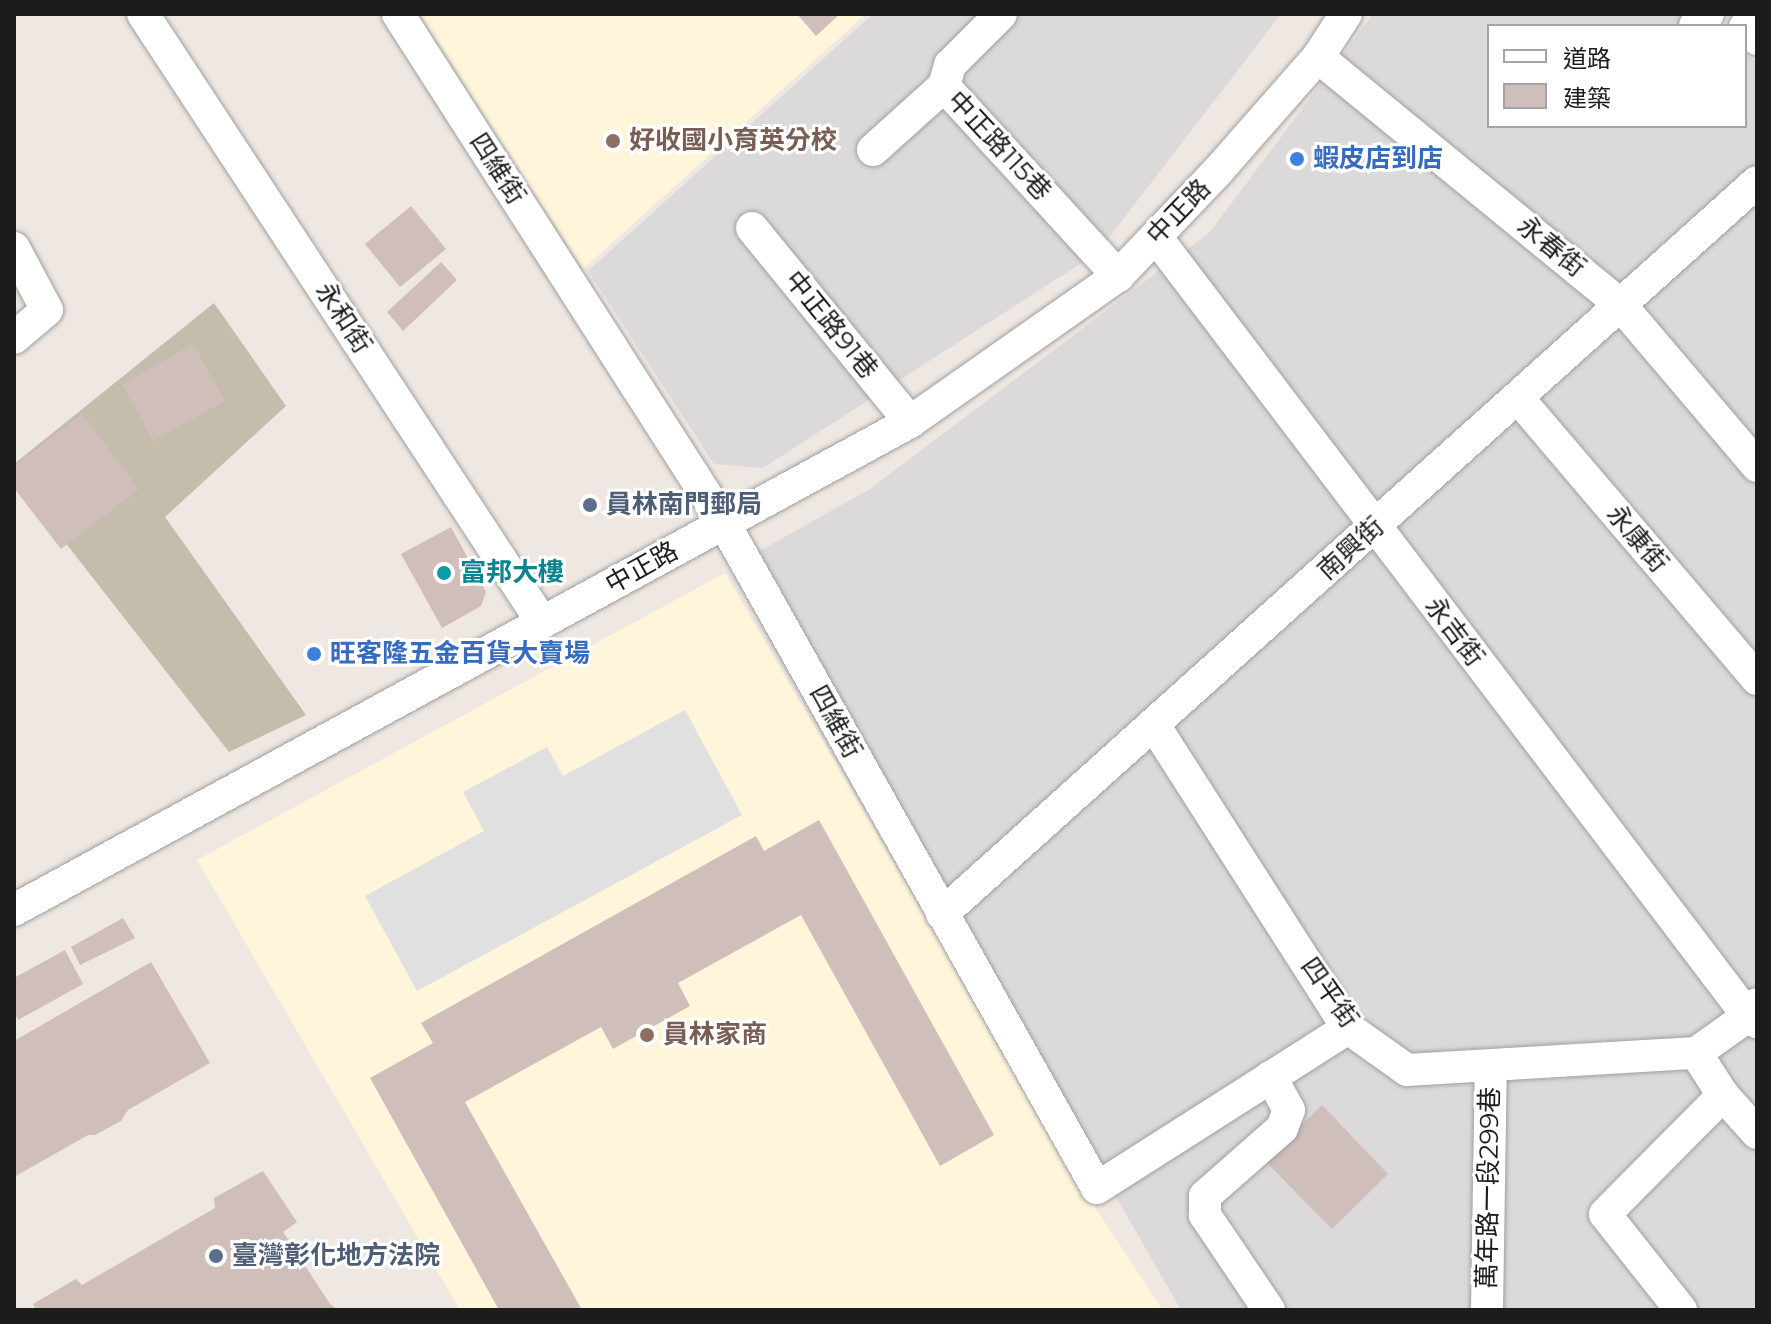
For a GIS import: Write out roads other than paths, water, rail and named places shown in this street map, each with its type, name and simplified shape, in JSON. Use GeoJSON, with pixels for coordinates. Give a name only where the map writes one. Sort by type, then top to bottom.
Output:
{"type":"FeatureCollection","features":[{"type":"Feature","properties":{"kind":"street","name":"永和街"},"geometry":{"type":"LineString","coordinates":[[143,14],[542,622]]}},
{"type":"Feature","properties":{"kind":"street","name":"四維街"},"geometry":{"type":"LineString","coordinates":[[398,14],[724,523],[1097,1188],[1348,1028]]}},
{"type":"Feature","properties":{"kind":"street"},"geometry":{"type":"LineString","coordinates":[[944,86],[950,65],[1001,14]]}},
{"type":"Feature","properties":{"kind":"street","name":"中正路"},"geometry":{"type":"LineString","coordinates":[[14,910],[910,422],[1118,276],[1318,57],[1346,14]]}},
{"type":"Feature","properties":{"kind":"street","name":"永春街"},"geometry":{"type":"LineString","coordinates":[[1318,57],[1619,303],[1757,466]]}},
{"type":"Feature","properties":{"kind":"street","name":"中正路115巷"},"geometry":{"type":"LineString","coordinates":[[873,150],[944,86],[1118,276]]}},
{"type":"Feature","properties":{"kind":"street","name":"南興街"},"geometry":{"type":"LineString","coordinates":[[942,914],[1757,182]]}},
{"type":"Feature","properties":{"kind":"street","name":"中正路91巷"},"geometry":{"type":"LineString","coordinates":[[752,228],[910,422]]}},
{"type":"Feature","properties":{"kind":"street","name":"永吉街"},"geometry":{"type":"LineString","coordinates":[[1156,237],[1375,528],[1754,1014]]}},
{"type":"Feature","properties":{"kind":"street"},"geometry":{"type":"LineString","coordinates":[[14,248],[47,310],[14,338]]}},
{"type":"Feature","properties":{"kind":"street","name":"永康街"},"geometry":{"type":"LineString","coordinates":[[1518,398],[1757,679]]}},
{"type":"Feature","properties":{"kind":"street","name":"四平街"},"geometry":{"type":"LineString","coordinates":[[1154,725],[1348,1028],[1407,1070],[1696,1053]]}},
{"type":"Feature","properties":{"kind":"street"},"geometry":{"type":"LineString","coordinates":[[1754,1014],[1696,1053],[1723,1095],[1757,1133]]}},
{"type":"Feature","properties":{"kind":"street","name":"萬年路一段299巷"},"geometry":{"type":"LineString","coordinates":[[1487,1310],[1491,1066]]}},
{"type":"Feature","properties":{"kind":"street"},"geometry":{"type":"LineString","coordinates":[[1269,1310],[1205,1215],[1205,1196],[1282,1128],[1289,1110],[1271,1077]]}},
{"type":"Feature","properties":{"kind":"street"},"geometry":{"type":"LineString","coordinates":[[1681,1310],[1605,1214],[1723,1095]]}},
{"type":"Feature","properties":{"kind":"place","name":"好收國小育英分校"},"geometry":{"type":"Point","coordinates":[613,141]}},
{"type":"Feature","properties":{"kind":"place","name":"蝦皮店到店"},"geometry":{"type":"Point","coordinates":[1297,159]}},
{"type":"Feature","properties":{"kind":"place","name":"員林南門郵局"},"geometry":{"type":"Point","coordinates":[590,505]}},
{"type":"Feature","properties":{"kind":"place","name":"富邦大樓"},"geometry":{"type":"Point","coordinates":[444,573]}},
{"type":"Feature","properties":{"kind":"place","name":"旺客隆五金百貨大賣場"},"geometry":{"type":"Point","coordinates":[314,654]}},
{"type":"Feature","properties":{"kind":"place","name":"員林家商"},"geometry":{"type":"Point","coordinates":[647,1035]}},
{"type":"Feature","properties":{"kind":"place","name":"臺灣彰化地方法院"},"geometry":{"type":"Point","coordinates":[216,1256]}}]}
